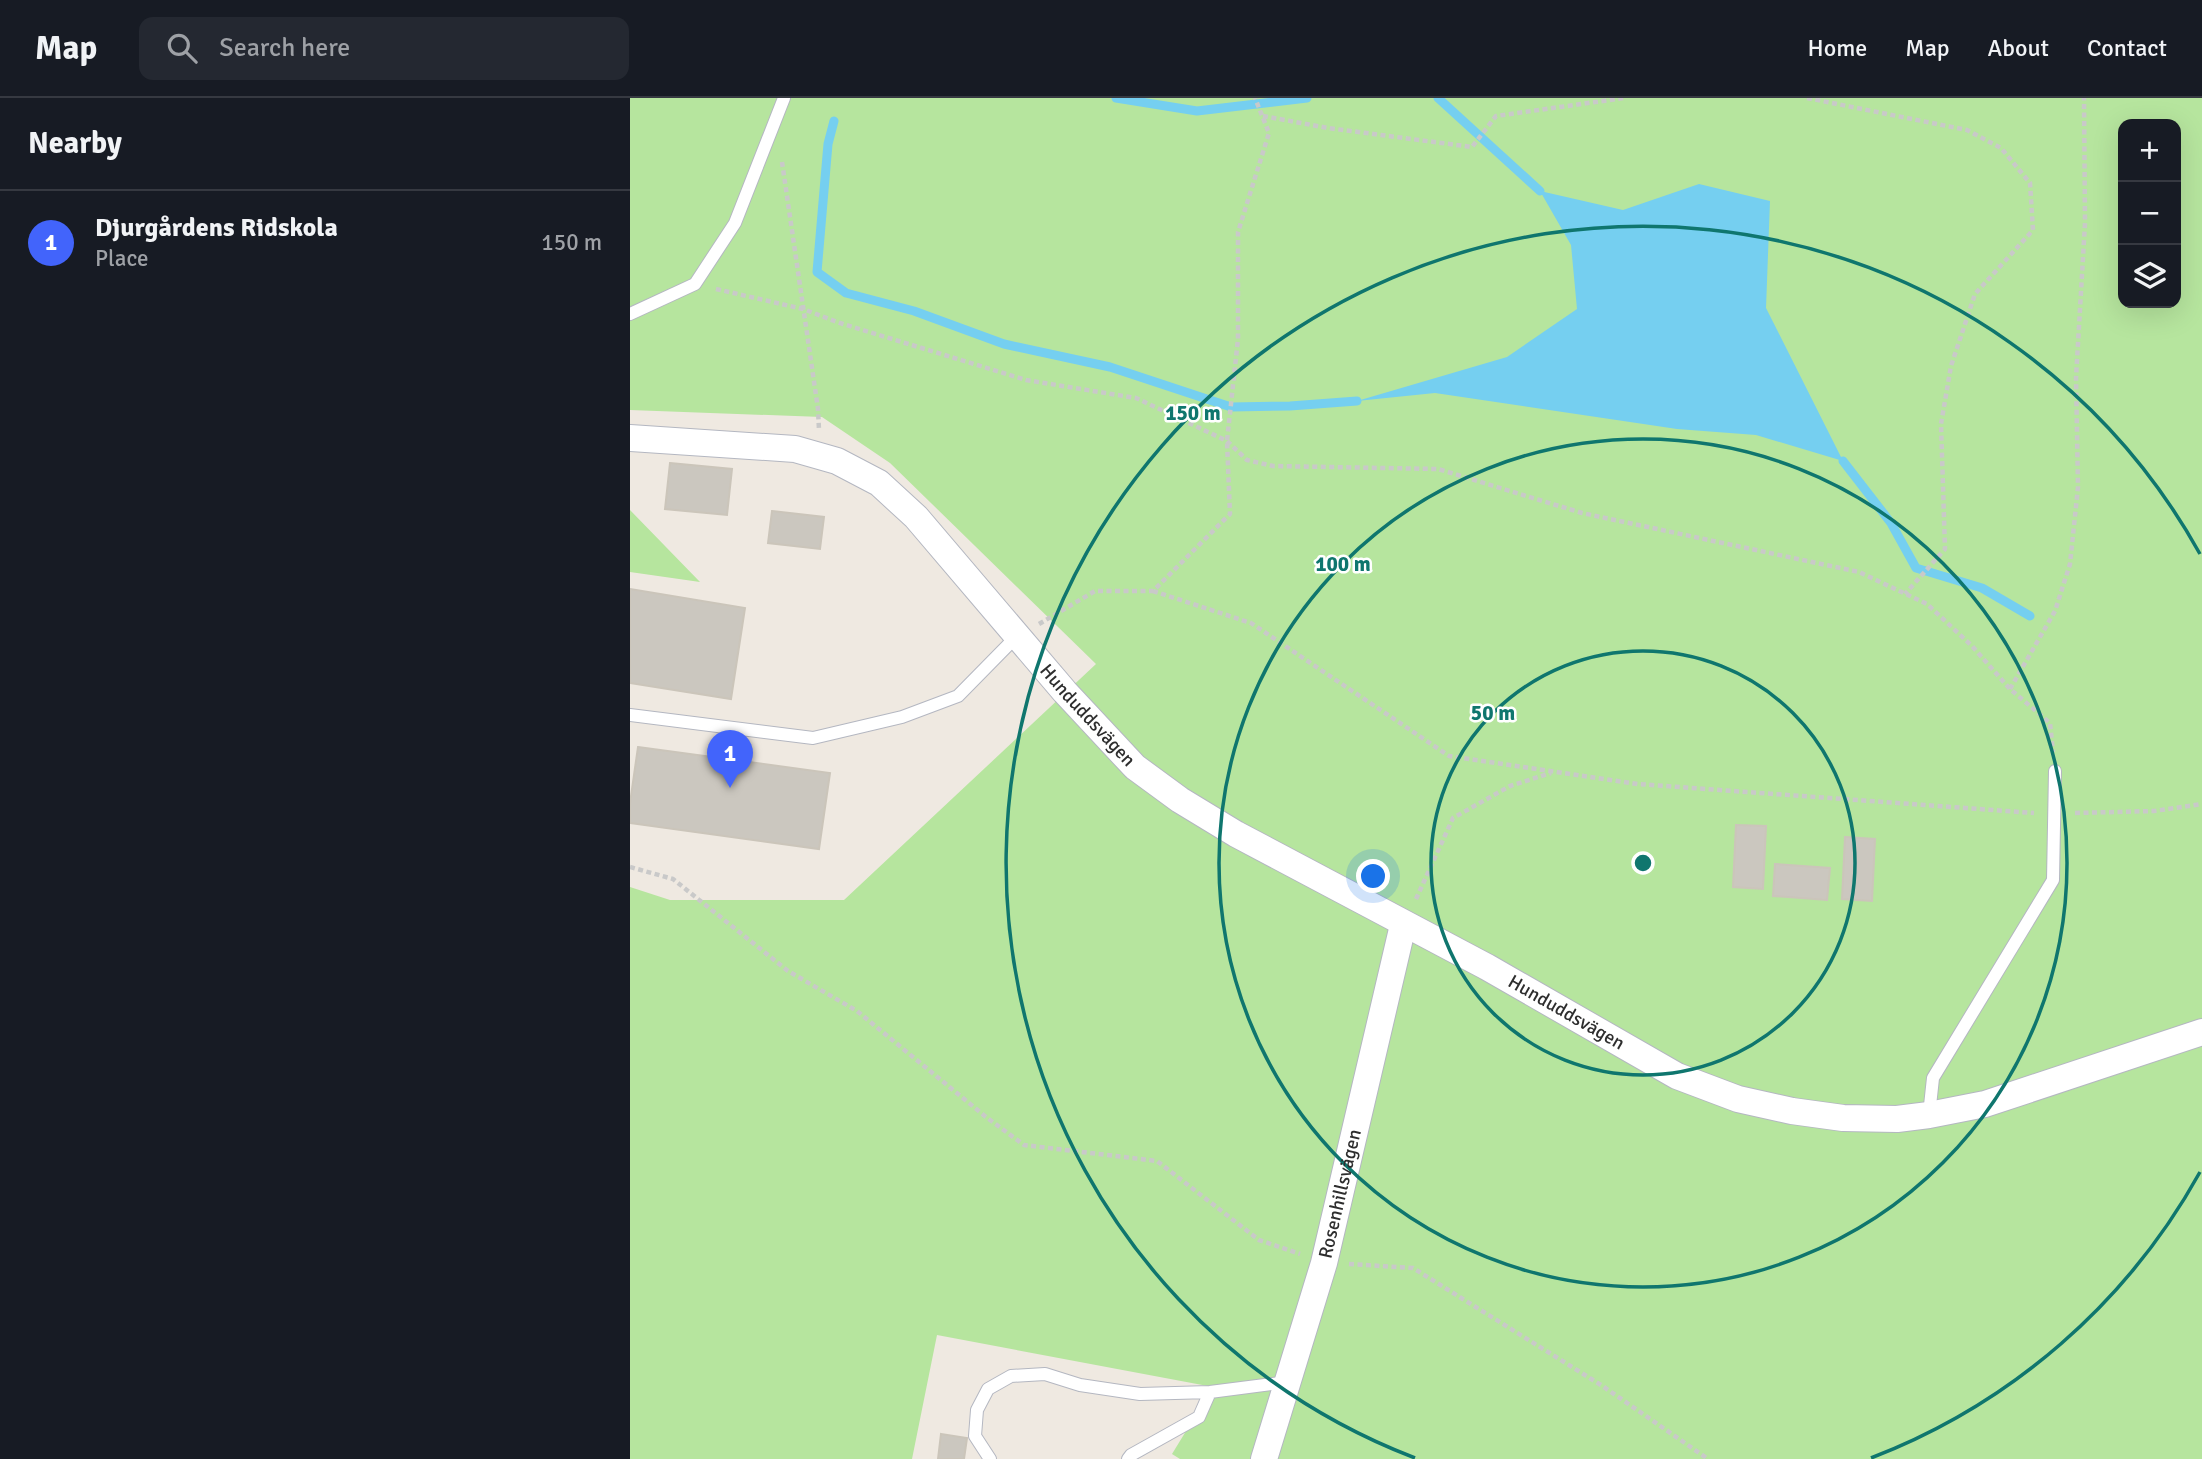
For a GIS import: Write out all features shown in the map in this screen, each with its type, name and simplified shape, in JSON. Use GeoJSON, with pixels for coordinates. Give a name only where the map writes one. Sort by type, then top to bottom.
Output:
{"type":"FeatureCollection","features":[{"type":"Feature","properties":{"kind":"street","name":"Hunduddsvägen"},"geometry":{"type":"LineString","coordinates":[[630,438],[796,449],[837,461],[879,483],[916,517],[1017,636],[1135,767],[1180,800],[1236,834],[1487,967],[1677,1076],[1726,1094],[1792,1111],[1843,1118],[1897,1119],[1985,1104],[2202,1032]]}},
{"type":"Feature","properties":{"kind":"street","name":"Rosenhillsvägen"},"geometry":{"type":"LineString","coordinates":[[1264,1459],[1324,1263],[1404,925]]}},
{"type":"Feature","properties":{"kind":"lane"},"geometry":{"type":"LineString","coordinates":[[630,314],[695,284],[735,223],[784,98]]}},
{"type":"Feature","properties":{"kind":"lane"},"geometry":{"type":"LineString","coordinates":[[630,715],[813,737],[902,717],[958,696],[1017,636]]}},
{"type":"Feature","properties":{"kind":"lane"},"geometry":{"type":"LineString","coordinates":[[1929,1115],[1933,1078],[2053,880],[2055,771]]}},
{"type":"Feature","properties":{"kind":"lane"},"geometry":{"type":"LineString","coordinates":[[990,1459],[975,1436],[977,1410],[988,1389],[1011,1376],[1045,1374],[1080,1385],[1140,1394],[1210,1392],[1288,1382]]}},
{"type":"Feature","properties":{"kind":"lane"},"geometry":{"type":"LineString","coordinates":[[1128,1459],[1199,1417],[1210,1392]]}},
{"type":"Feature","properties":{"kind":"path"},"geometry":{"type":"LineString","coordinates":[[1153,590],[1230,514],[1227,441],[1238,340],[1238,232],[1269,133],[1255,98]]}},
{"type":"Feature","properties":{"kind":"path"},"geometry":{"type":"LineString","coordinates":[[1262,116],[1328,128],[1472,147],[1496,116],[1623,98]]}},
{"type":"Feature","properties":{"kind":"path"},"geometry":{"type":"LineString","coordinates":[[1807,98],[1967,130],[2001,148],[2030,183],[2033,230],[1975,294],[1951,366],[1941,424],[1945,549],[1905,594]]}},
{"type":"Feature","properties":{"kind":"path"},"geometry":{"type":"LineString","coordinates":[[2010,689],[2055,611],[2070,564],[2078,487],[2076,378],[2085,223],[2084,98]]}},
{"type":"Feature","properties":{"kind":"path"},"geometry":{"type":"LineString","coordinates":[[776,121],[818,410],[819,456]]}},
{"type":"Feature","properties":{"kind":"path"},"geometry":{"type":"LineString","coordinates":[[695,284],[803,309],[840,323],[1026,380],[1136,398],[1227,441],[1247,460],[1273,466],[1438,469],[1582,513],[1859,572],[1927,604],[1972,646],[2010,689],[2050,723],[2055,771]]}},
{"type":"Feature","properties":{"kind":"path"},"geometry":{"type":"LineString","coordinates":[[1017,636],[1095,590],[1153,590],[1251,623],[1449,757],[1637,784],[2054,814],[2154,811],[2202,804]]}},
{"type":"Feature","properties":{"kind":"path"},"geometry":{"type":"LineString","coordinates":[[1404,925],[1453,818],[1510,786],[1555,772]]}},
{"type":"Feature","properties":{"kind":"path"},"geometry":{"type":"LineString","coordinates":[[630,867],[673,879],[788,971],[857,1011],[986,1117],[1024,1144],[1157,1161],[1259,1240],[1324,1263],[1413,1268],[1601,1385],[1708,1459]]}},
{"type":"Feature","properties":{"kind":"green space"},"geometry":{"type":"Polygon","coordinates":[[[630,98],[2202,98],[2202,1459],[1180,1459],[1172,1454],[1213,1387],[937,1335],[912,1459],[630,1459],[630,887],[670,900],[844,900],[1096,664],[890,463],[822,417],[630,410],[630,98]]]}},
{"type":"Feature","properties":{"kind":"green space"},"geometry":{"type":"Polygon","coordinates":[[[630,510],[700,582],[630,572],[630,510]]]}},
{"type":"Feature","properties":{"kind":"water"},"geometry":{"type":"Polygon","coordinates":[[[1699,184],[1770,201],[1766,308],[1843,461],[1756,435],[1677,429],[1435,393],[1357,401],[1507,357],[1577,309],[1571,245],[1540,191],[1623,210],[1699,184]]]}},
{"type":"Feature","properties":{"kind":"building"},"geometry":{"type":"Polygon","coordinates":[[[670,463],[732,469],[727,515],[665,509],[670,463]]]}},
{"type":"Feature","properties":{"kind":"building"},"geometry":{"type":"Polygon","coordinates":[[[772,511],[824,517],[820,549],[768,543],[772,511]]]}},
{"type":"Feature","properties":{"kind":"building"},"geometry":{"type":"Polygon","coordinates":[[[630,589],[745,608],[731,699],[630,683],[630,589]]]}},
{"type":"Feature","properties":{"kind":"building"},"geometry":{"type":"Polygon","coordinates":[[[638,747],[830,773],[819,849],[630,823],[638,747]]]}},
{"type":"Feature","properties":{"kind":"building"},"geometry":{"type":"Polygon","coordinates":[[[1736,825],[1766,826],[1763,889],[1733,887],[1736,825]]]}},
{"type":"Feature","properties":{"kind":"building"},"geometry":{"type":"Polygon","coordinates":[[[1845,837],[1875,839],[1872,901],[1842,899],[1845,837]]]}},
{"type":"Feature","properties":{"kind":"building"},"geometry":{"type":"Polygon","coordinates":[[[1775,864],[1830,868],[1827,900],[1773,896],[1775,864]]]}},
{"type":"Feature","properties":{"kind":"building"},"geometry":{"type":"Polygon","coordinates":[[[941,1434],[967,1438],[964,1459],[938,1459],[941,1434]]]}},
{"type":"Feature","properties":{"kind":"waterway"},"geometry":{"type":"LineString","coordinates":[[1116,98],[1197,111],[1307,98]]}},
{"type":"Feature","properties":{"kind":"waterway"},"geometry":{"type":"LineString","coordinates":[[1438,98],[1540,191]]}},
{"type":"Feature","properties":{"kind":"waterway"},"geometry":{"type":"LineString","coordinates":[[834,121],[828,144],[817,272],[846,293],[914,311],[1004,344],[1110,367],[1231,407],[1357,401]]}},
{"type":"Feature","properties":{"kind":"waterway"},"geometry":{"type":"LineString","coordinates":[[1843,461],[1891,523],[1916,568],[1982,588],[2030,616]]}},
{"type":"Feature","properties":{"kind":"place","name":"Djurgårdens Ridskola"},"geometry":{"type":"Point","coordinates":[730,788]}}]}
